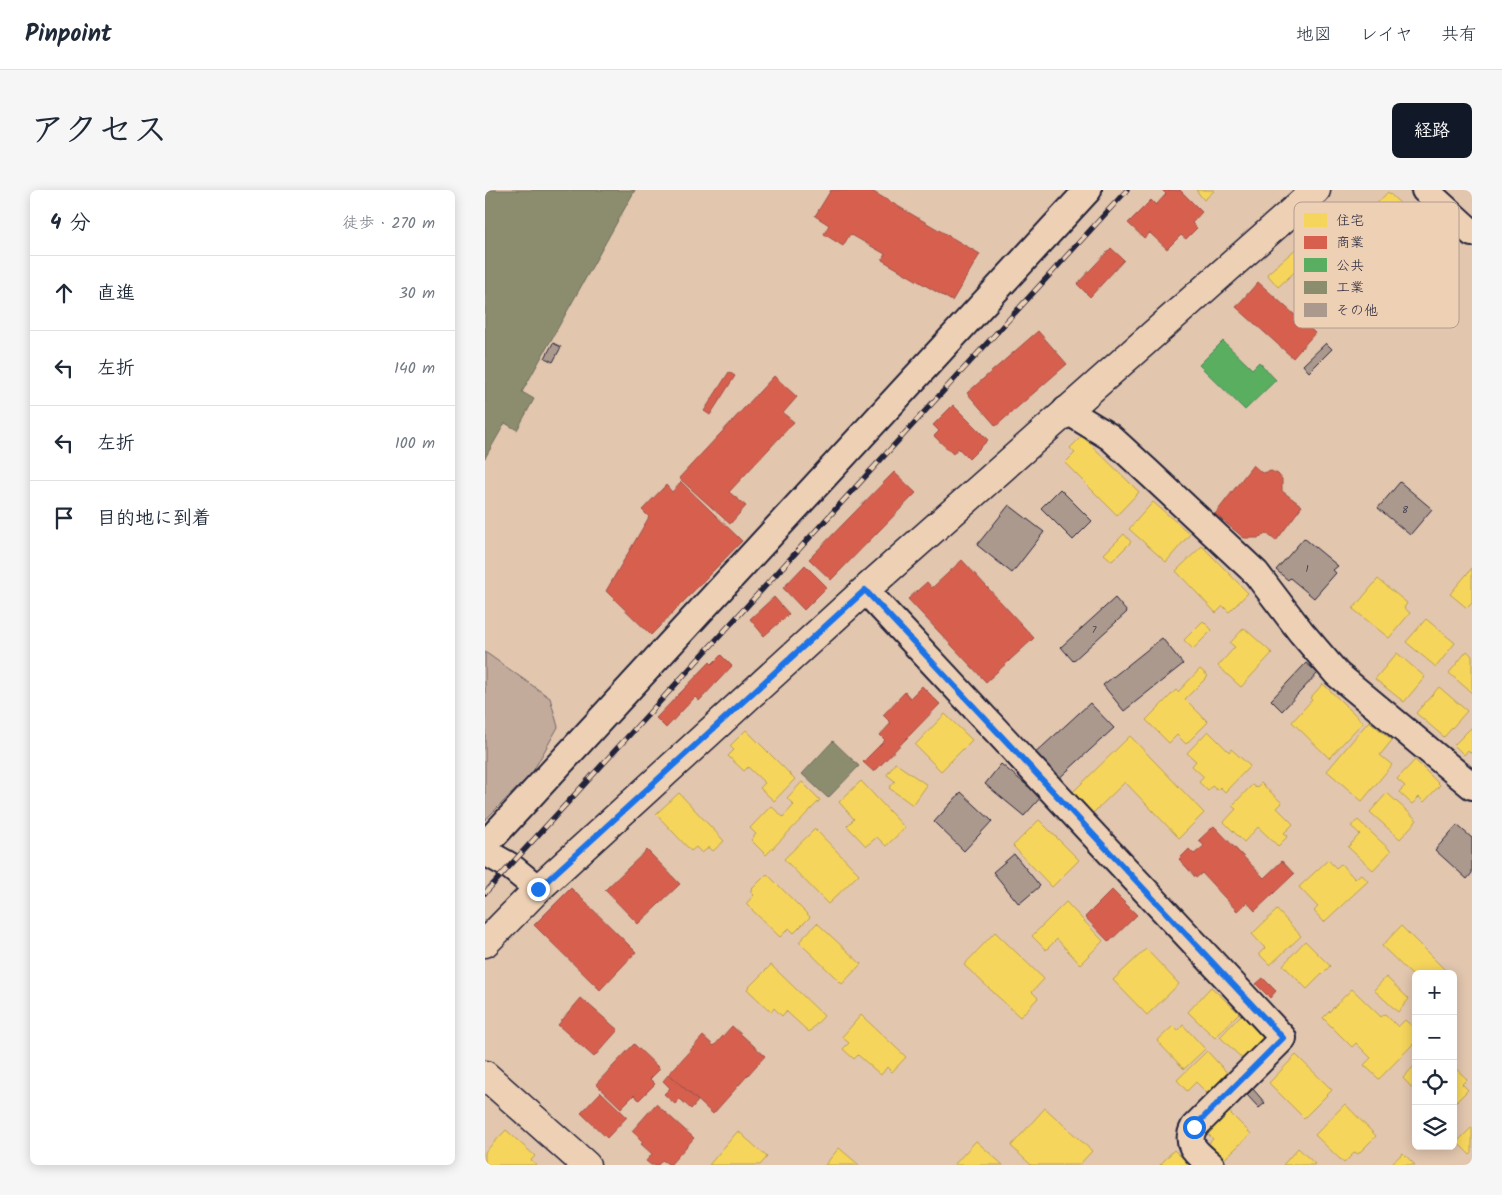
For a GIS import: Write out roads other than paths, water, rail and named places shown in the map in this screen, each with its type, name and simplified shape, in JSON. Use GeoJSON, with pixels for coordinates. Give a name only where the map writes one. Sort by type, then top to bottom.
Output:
{"type":"FeatureCollection","features":[{"type":"Feature","properties":{"kind":"street"},"geometry":{"type":"LineString","coordinates":[[485,845],[1088,190]]}},
{"type":"Feature","properties":{"kind":"street"},"geometry":{"type":"LineString","coordinates":[[1302,202],[1316,190]]}},
{"type":"Feature","properties":{"kind":"street"},"geometry":{"type":"LineString","coordinates":[[1425,190],[1438,202]]}},
{"type":"Feature","properties":{"kind":"street"},"geometry":{"type":"LineString","coordinates":[[485,943],[538,889],[865,590],[1294,209]]}},
{"type":"Feature","properties":{"kind":"street"},"geometry":{"type":"LineString","coordinates":[[1459,221],[1472,233]]}},
{"type":"Feature","properties":{"kind":"street"},"geometry":{"type":"LineString","coordinates":[[1067,410],[1110,437],[1147,470],[1256,573],[1301,632],[1337,674],[1472,786]]}},
{"type":"Feature","properties":{"kind":"street"},"geometry":{"type":"LineString","coordinates":[[865,590],[1283,1038],[1194,1127],[1190,1135],[1192,1147],[1211,1165]]}},
{"type":"Feature","properties":{"kind":"street"},"geometry":{"type":"LineString","coordinates":[[485,852],[510,866],[538,889]]}},
{"type":"Feature","properties":{"kind":"street"},"geometry":{"type":"LineString","coordinates":[[485,1075],[586,1165]]}},
{"type":"Feature","properties":{"kind":"railway"},"geometry":{"type":"LineString","coordinates":[[485,893],[1127,190]]}}]}
